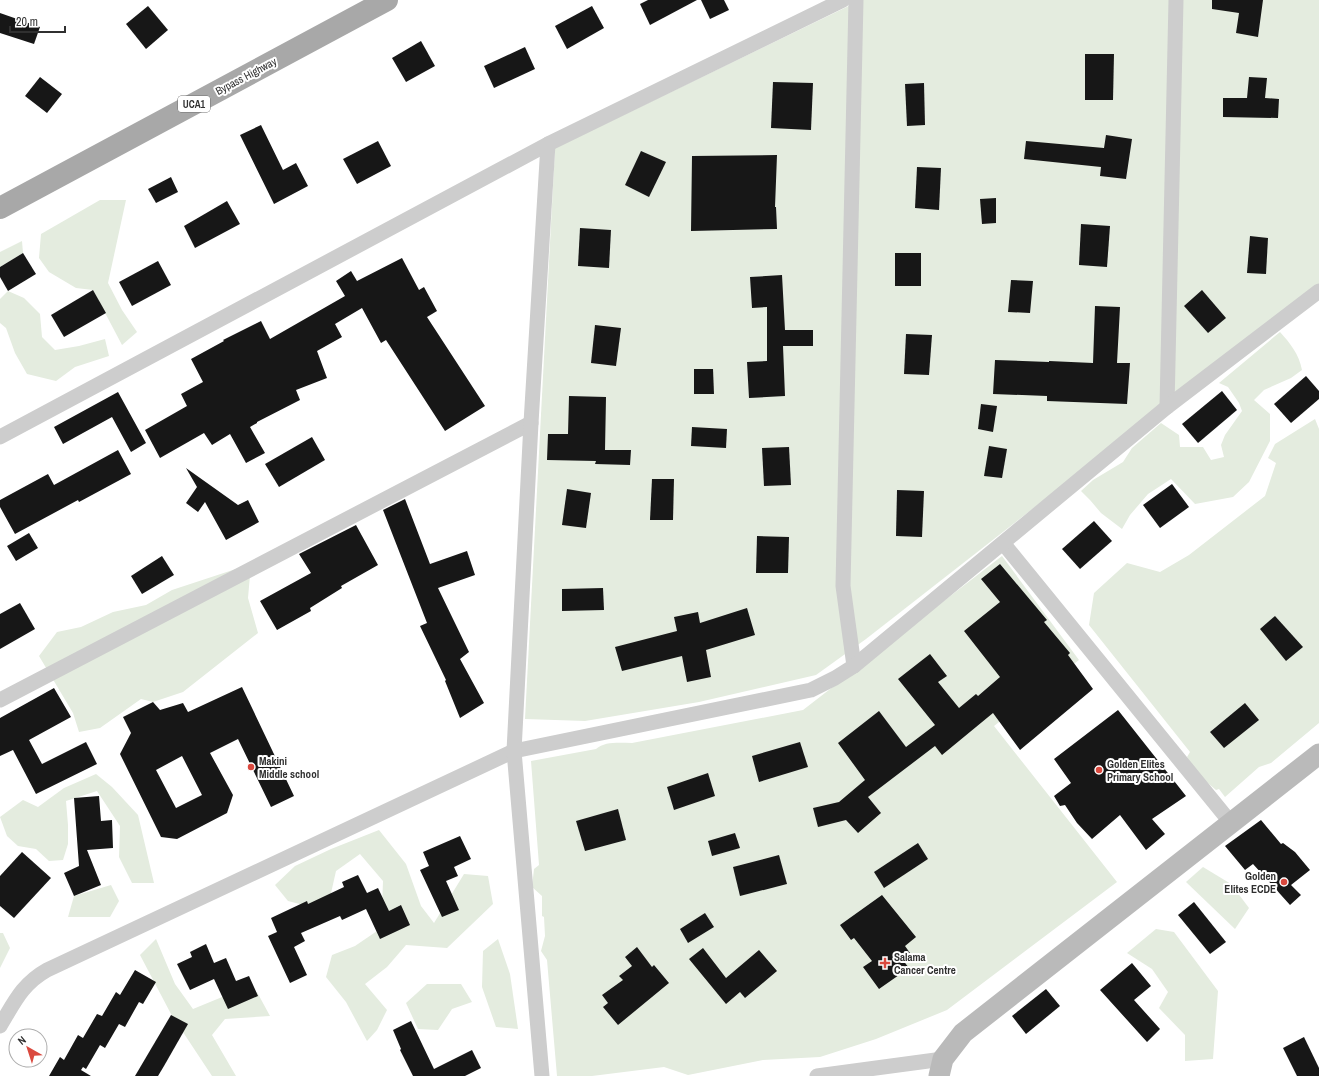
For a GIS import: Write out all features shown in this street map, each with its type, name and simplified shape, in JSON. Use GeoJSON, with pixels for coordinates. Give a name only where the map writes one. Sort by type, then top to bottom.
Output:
{"type":"FeatureCollection","features":[{"type":"Feature","properties":{"kind":"main road","name":"Bypass Highway"},"geometry":{"type":"LineString","coordinates":[[0,208],[387,0]]}},
{"type":"Feature","properties":{"kind":"street"},"geometry":{"type":"LineString","coordinates":[[0,437],[548,144],[843,0]]}},
{"type":"Feature","properties":{"kind":"street"},"geometry":{"type":"LineString","coordinates":[[854,666],[843,586],[856,0]]}},
{"type":"Feature","properties":{"kind":"street"},"geometry":{"type":"LineString","coordinates":[[1167,407],[1176,0]]}},
{"type":"Feature","properties":{"kind":"street"},"geometry":{"type":"LineString","coordinates":[[542,1076],[514,751],[531,423],[548,144]]}},
{"type":"Feature","properties":{"kind":"street"},"geometry":{"type":"LineString","coordinates":[[0,1026],[23,990],[36,976],[47,970],[514,751],[811,690],[835,678],[854,666],[1167,407],[1319,291]]}},
{"type":"Feature","properties":{"kind":"street"},"geometry":{"type":"LineString","coordinates":[[0,700],[531,423]]}},
{"type":"Feature","properties":{"kind":"street"},"geometry":{"type":"LineString","coordinates":[[1003,543],[1231,823]]}},
{"type":"Feature","properties":{"kind":"street"},"geometry":{"type":"LineString","coordinates":[[817,1076],[941,1068],[963,1033],[1319,754]]}},
{"type":"Feature","properties":{"kind":"shaded area"},"geometry":{"type":"Polygon","coordinates":[[[861,0],[1319,0],[1319,285],[866,639],[816,675],[699,702],[585,721],[525,719],[555,148],[861,0]]]}},
{"type":"Feature","properties":{"kind":"shaded area"},"geometry":{"type":"Polygon","coordinates":[[[100,200],[126,200],[108,283],[122,310],[137,332],[122,345],[93,290],[76,288],[49,272],[39,258],[41,234],[100,200]]]}},
{"type":"Feature","properties":{"kind":"shaded area"},"geometry":{"type":"Polygon","coordinates":[[[22,241],[23,253],[0,267],[0,252],[22,241]]]}},
{"type":"Feature","properties":{"kind":"shaded area"},"geometry":{"type":"Polygon","coordinates":[[[8,291],[24,298],[40,314],[42,337],[55,350],[79,346],[105,339],[109,356],[75,367],[56,381],[27,374],[15,353],[6,328],[0,323],[0,299],[8,291]]]}},
{"type":"Feature","properties":{"kind":"shaded area"},"geometry":{"type":"Polygon","coordinates":[[[1280,332],[1294,349],[1302,370],[1291,378],[1264,390],[1254,400],[1270,414],[1270,441],[1249,482],[1233,497],[1195,504],[1171,479],[1148,494],[1130,515],[1122,529],[1101,513],[1081,491],[1093,480],[1123,462],[1132,448],[1161,423],[1179,435],[1180,447],[1203,447],[1211,460],[1224,457],[1221,445],[1225,435],[1242,411],[1239,403],[1228,387],[1219,383],[1280,332]]]}},
{"type":"Feature","properties":{"kind":"shaded area"},"geometry":{"type":"Polygon","coordinates":[[[1315,419],[1319,429],[1319,723],[1271,763],[1259,767],[1225,797],[1219,789],[1216,790],[1197,774],[1187,757],[1190,752],[1089,625],[1094,593],[1127,563],[1160,572],[1189,555],[1265,496],[1276,463],[1268,458],[1275,444],[1315,419]]]}},
{"type":"Feature","properties":{"kind":"shaded area"},"geometry":{"type":"Polygon","coordinates":[[[1002,556],[1079,660],[994,726],[1117,882],[947,1010],[876,1039],[820,1057],[763,1060],[688,1075],[664,1067],[592,1076],[557,1076],[547,960],[541,951],[545,936],[544,917],[542,916],[542,896],[532,887],[534,869],[539,865],[531,761],[596,749],[600,746],[608,744],[632,743],[803,710],[1002,556]]]}},
{"type":"Feature","properties":{"kind":"shaded area"},"geometry":{"type":"Polygon","coordinates":[[[251,564],[248,598],[258,633],[183,692],[153,702],[141,699],[100,728],[79,732],[73,713],[39,656],[57,632],[81,627],[113,612],[146,605],[172,590],[251,564]]]}},
{"type":"Feature","properties":{"kind":"shaded area"},"geometry":{"type":"Polygon","coordinates":[[[96,774],[112,787],[138,815],[154,883],[132,883],[119,857],[120,826],[97,791],[66,801],[68,844],[63,860],[49,861],[36,849],[18,846],[7,836],[0,817],[23,800],[38,807],[64,788],[96,774]]]}},
{"type":"Feature","properties":{"kind":"shaded area"},"geometry":{"type":"Polygon","coordinates":[[[379,830],[406,864],[421,906],[434,923],[464,874],[488,876],[493,904],[447,948],[406,945],[387,967],[365,984],[387,1010],[377,1030],[367,1041],[346,1002],[326,977],[332,955],[355,946],[380,929],[383,881],[360,854],[336,871],[327,911],[288,901],[275,885],[295,866],[331,849],[379,830]]]}},
{"type":"Feature","properties":{"kind":"shaded area"},"geometry":{"type":"Polygon","coordinates":[[[1203,867],[1231,884],[1249,908],[1235,929],[1186,882],[1203,867]]]}},
{"type":"Feature","properties":{"kind":"shaded area"},"geometry":{"type":"Polygon","coordinates":[[[111,885],[119,901],[110,917],[68,917],[74,896],[111,885]]]}},
{"type":"Feature","properties":{"kind":"shaded area"},"geometry":{"type":"Polygon","coordinates":[[[1156,929],[1174,932],[1218,991],[1213,1059],[1185,1061],[1185,1035],[1159,1008],[1168,992],[1152,969],[1127,953],[1156,929]]]}},
{"type":"Feature","properties":{"kind":"shaded area"},"geometry":{"type":"Polygon","coordinates":[[[0,933],[3,933],[10,948],[0,968],[0,933]]]}},
{"type":"Feature","properties":{"kind":"shaded area"},"geometry":{"type":"Polygon","coordinates":[[[156,939],[175,984],[193,1009],[227,995],[257,992],[270,1016],[225,1019],[212,1035],[236,1076],[212,1076],[171,1014],[140,955],[156,939]]]}},
{"type":"Feature","properties":{"kind":"shaded area"},"geometry":{"type":"Polygon","coordinates":[[[498,939],[510,974],[518,1029],[496,1027],[482,987],[483,951],[498,939]]]}},
{"type":"Feature","properties":{"kind":"shaded area"},"geometry":{"type":"Polygon","coordinates":[[[427,984],[461,984],[472,1002],[452,1009],[438,1030],[418,1029],[406,1003],[427,984]]]}},
{"type":"Feature","properties":{"kind":"building"},"geometry":{"type":"Polygon","coordinates":[[[648,0],[697,0],[650,25],[640,4],[648,0]]]}},
{"type":"Feature","properties":{"kind":"building"},"geometry":{"type":"Polygon","coordinates":[[[701,0],[724,0],[729,10],[710,19],[701,0]]]}},
{"type":"Feature","properties":{"kind":"building"},"geometry":{"type":"Polygon","coordinates":[[[1212,0],[1263,0],[1258,37],[1236,33],[1239,13],[1212,9],[1212,0]]]}},
{"type":"Feature","properties":{"kind":"building"},"geometry":{"type":"Polygon","coordinates":[[[148,6],[168,30],[146,49],[126,24],[148,6]]]}},
{"type":"Feature","properties":{"kind":"building"},"geometry":{"type":"Polygon","coordinates":[[[592,6],[604,28],[567,49],[555,26],[592,6]]]}},
{"type":"Feature","properties":{"kind":"building"},"geometry":{"type":"Polygon","coordinates":[[[0,13],[40,27],[34,44],[0,33],[0,13]]]}},
{"type":"Feature","properties":{"kind":"building"},"geometry":{"type":"Polygon","coordinates":[[[421,41],[435,66],[406,82],[392,58],[421,41]]]}},
{"type":"Feature","properties":{"kind":"building"},"geometry":{"type":"Polygon","coordinates":[[[525,47],[535,69],[494,88],[484,66],[525,47]]]}},
{"type":"Feature","properties":{"kind":"building"},"geometry":{"type":"Polygon","coordinates":[[[1085,54],[1114,54],[1113,100],[1085,100],[1085,54]]]}},
{"type":"Feature","properties":{"kind":"building"},"geometry":{"type":"Polygon","coordinates":[[[40,77],[62,94],[47,113],[25,96],[40,77]]]}},
{"type":"Feature","properties":{"kind":"building"},"geometry":{"type":"Polygon","coordinates":[[[1249,77],[1267,78],[1265,98],[1279,99],[1278,118],[1223,117],[1223,98],[1247,98],[1249,77]]]}},
{"type":"Feature","properties":{"kind":"building"},"geometry":{"type":"Polygon","coordinates":[[[773,82],[813,83],[811,130],[771,128],[773,82]]]}},
{"type":"Feature","properties":{"kind":"building"},"geometry":{"type":"Polygon","coordinates":[[[924,83],[925,125],[907,126],[905,84],[924,83]]]}},
{"type":"Feature","properties":{"kind":"building"},"geometry":{"type":"Polygon","coordinates":[[[261,125],[283,170],[296,163],[308,186],[274,204],[240,135],[261,125]]]}},
{"type":"Feature","properties":{"kind":"building"},"geometry":{"type":"Polygon","coordinates":[[[1106,135],[1132,139],[1126,179],[1100,176],[1101,167],[1024,159],[1026,141],[1104,148],[1106,135]]]}},
{"type":"Feature","properties":{"kind":"building"},"geometry":{"type":"Polygon","coordinates":[[[378,141],[391,166],[357,184],[343,159],[378,141]]]}},
{"type":"Feature","properties":{"kind":"building"},"geometry":{"type":"Polygon","coordinates":[[[641,151],[666,162],[649,197],[625,185],[641,151]]]}},
{"type":"Feature","properties":{"kind":"building"},"geometry":{"type":"Polygon","coordinates":[[[777,155],[775,207],[777,229],[691,231],[692,156],[777,155]]]}},
{"type":"Feature","properties":{"kind":"building"},"geometry":{"type":"Polygon","coordinates":[[[917,167],[941,168],[939,210],[915,208],[917,167]]]}},
{"type":"Feature","properties":{"kind":"building"},"geometry":{"type":"Polygon","coordinates":[[[171,177],[178,192],[156,203],[148,189],[171,177]]]}},
{"type":"Feature","properties":{"kind":"building"},"geometry":{"type":"Polygon","coordinates":[[[996,198],[996,223],[982,224],[980,199],[996,198]]]}},
{"type":"Feature","properties":{"kind":"building"},"geometry":{"type":"Polygon","coordinates":[[[227,201],[240,224],[195,248],[184,226],[227,201]]]}},
{"type":"Feature","properties":{"kind":"building"},"geometry":{"type":"Polygon","coordinates":[[[1081,224],[1110,226],[1107,267],[1079,265],[1081,224]]]}},
{"type":"Feature","properties":{"kind":"building"},"geometry":{"type":"Polygon","coordinates":[[[580,228],[611,230],[609,268],[578,266],[580,228]]]}},
{"type":"Feature","properties":{"kind":"building"},"geometry":{"type":"Polygon","coordinates":[[[1250,236],[1268,238],[1266,274],[1247,273],[1250,236]]]}},
{"type":"Feature","properties":{"kind":"building"},"geometry":{"type":"Polygon","coordinates":[[[23,253],[36,274],[8,291],[0,277],[0,267],[23,253]]]}},
{"type":"Feature","properties":{"kind":"building"},"geometry":{"type":"Polygon","coordinates":[[[895,253],[921,253],[921,286],[895,286],[895,253]]]}},
{"type":"Feature","properties":{"kind":"building"},"geometry":{"type":"Polygon","coordinates":[[[402,258],[419,290],[424,287],[437,311],[427,317],[485,406],[445,431],[386,340],[381,343],[362,308],[335,324],[342,337],[317,351],[327,378],[296,390],[300,400],[250,427],[265,453],[246,463],[230,434],[212,445],[204,433],[160,458],[145,430],[187,406],[181,394],[203,382],[191,359],[224,341],[223,340],[261,321],[270,339],[345,296],[336,281],[351,271],[357,281],[402,258]]]}},
{"type":"Feature","properties":{"kind":"building"},"geometry":{"type":"Polygon","coordinates":[[[158,261],[171,285],[132,306],[119,282],[158,261]]]}},
{"type":"Feature","properties":{"kind":"building"},"geometry":{"type":"Polygon","coordinates":[[[782,275],[785,330],[813,330],[813,346],[783,346],[785,396],[749,398],[747,362],[767,361],[767,307],[752,308],[750,277],[782,275]]]}},
{"type":"Feature","properties":{"kind":"building"},"geometry":{"type":"Polygon","coordinates":[[[1011,280],[1033,281],[1030,313],[1008,312],[1011,280]]]}},
{"type":"Feature","properties":{"kind":"building"},"geometry":{"type":"Polygon","coordinates":[[[93,290],[106,313],[64,337],[51,315],[93,290]]]}},
{"type":"Feature","properties":{"kind":"building"},"geometry":{"type":"Polygon","coordinates":[[[1202,290],[1226,318],[1208,333],[1184,306],[1202,290]]]}},
{"type":"Feature","properties":{"kind":"building"},"geometry":{"type":"Polygon","coordinates":[[[1095,306],[1120,307],[1117,363],[1130,363],[1127,404],[1047,401],[1047,396],[993,394],[995,360],[1093,363],[1095,306]]]}},
{"type":"Feature","properties":{"kind":"building"},"geometry":{"type":"Polygon","coordinates":[[[595,325],[621,328],[616,366],[591,363],[595,325]]]}},
{"type":"Feature","properties":{"kind":"building"},"geometry":{"type":"Polygon","coordinates":[[[906,334],[932,335],[929,375],[904,374],[906,334]]]}},
{"type":"Feature","properties":{"kind":"building"},"geometry":{"type":"Polygon","coordinates":[[[694,369],[713,369],[714,394],[694,394],[694,369]]]}},
{"type":"Feature","properties":{"kind":"building"},"geometry":{"type":"Polygon","coordinates":[[[1306,376],[1319,391],[1319,399],[1291,423],[1274,404],[1306,376]]]}},
{"type":"Feature","properties":{"kind":"building"},"geometry":{"type":"Polygon","coordinates":[[[1222,391],[1237,410],[1198,443],[1182,424],[1222,391]]]}},
{"type":"Feature","properties":{"kind":"building"},"geometry":{"type":"Polygon","coordinates":[[[118,392],[146,443],[131,452],[112,417],[63,444],[54,427],[118,392]]]}},
{"type":"Feature","properties":{"kind":"building"},"geometry":{"type":"Polygon","coordinates":[[[569,396],[606,397],[605,450],[631,450],[630,465],[595,464],[596,461],[547,460],[548,434],[568,434],[569,396]]]}},
{"type":"Feature","properties":{"kind":"building"},"geometry":{"type":"Polygon","coordinates":[[[981,404],[997,406],[993,432],[978,429],[981,404]]]}},
{"type":"Feature","properties":{"kind":"building"},"geometry":{"type":"Polygon","coordinates":[[[692,427],[727,429],[726,448],[691,446],[692,427]]]}},
{"type":"Feature","properties":{"kind":"building"},"geometry":{"type":"Polygon","coordinates":[[[312,437],[325,460],[279,487],[265,464],[312,437]]]}},
{"type":"Feature","properties":{"kind":"building"},"geometry":{"type":"Polygon","coordinates":[[[989,446],[1007,449],[1002,478],[984,476],[989,446]]]}},
{"type":"Feature","properties":{"kind":"building"},"geometry":{"type":"Polygon","coordinates":[[[789,447],[791,485],[764,486],[762,448],[789,447]]]}},
{"type":"Feature","properties":{"kind":"building"},"geometry":{"type":"Polygon","coordinates":[[[118,450],[131,474],[79,502],[78,500],[15,534],[0,507],[0,500],[48,474],[54,485],[118,450]]]}},
{"type":"Feature","properties":{"kind":"building"},"geometry":{"type":"Polygon","coordinates":[[[186,468],[238,505],[248,500],[259,522],[226,540],[205,502],[198,512],[186,503],[197,487],[186,468]]]}},
{"type":"Feature","properties":{"kind":"building"},"geometry":{"type":"Polygon","coordinates":[[[652,479],[674,479],[673,520],[650,520],[652,479]]]}},
{"type":"Feature","properties":{"kind":"building"},"geometry":{"type":"Polygon","coordinates":[[[1172,484],[1189,507],[1160,528],[1143,505],[1172,484]]]}},
{"type":"Feature","properties":{"kind":"building"},"geometry":{"type":"Polygon","coordinates":[[[567,489],[591,493],[586,528],[562,525],[567,489]]]}},
{"type":"Feature","properties":{"kind":"building"},"geometry":{"type":"Polygon","coordinates":[[[897,490],[924,491],[922,537],[896,536],[897,490]]]}},
{"type":"Feature","properties":{"kind":"building"},"geometry":{"type":"Polygon","coordinates":[[[405,499],[430,564],[467,551],[475,575],[438,588],[469,652],[460,659],[484,703],[460,718],[445,681],[446,680],[420,626],[427,623],[383,510],[405,499]]]}},
{"type":"Feature","properties":{"kind":"building"},"geometry":{"type":"Polygon","coordinates":[[[1094,521],[1112,541],[1080,569],[1062,549],[1094,521]]]}},
{"type":"Feature","properties":{"kind":"building"},"geometry":{"type":"Polygon","coordinates":[[[356,525],[378,565],[341,586],[342,588],[310,608],[311,611],[277,630],[260,601],[311,573],[299,554],[356,525]]]}},
{"type":"Feature","properties":{"kind":"building"},"geometry":{"type":"Polygon","coordinates":[[[29,533],[38,548],[16,561],[7,546],[29,533]]]}},
{"type":"Feature","properties":{"kind":"building"},"geometry":{"type":"Polygon","coordinates":[[[757,536],[789,537],[788,573],[756,573],[757,536]]]}},
{"type":"Feature","properties":{"kind":"building"},"geometry":{"type":"Polygon","coordinates":[[[162,556],[174,575],[142,594],[131,576],[162,556]]]}},
{"type":"Feature","properties":{"kind":"building"},"geometry":{"type":"Polygon","coordinates":[[[1000,564],[1047,620],[1044,622],[1070,653],[1068,655],[1093,689],[1020,750],[993,713],[942,755],[935,746],[868,797],[881,813],[858,833],[846,820],[818,827],[813,808],[839,802],[865,780],[838,743],[879,711],[906,747],[935,725],[898,679],[930,654],[947,676],[938,682],[959,708],[976,694],[978,696],[1000,677],[964,631],[1000,602],[981,579],[1000,564]]]}},
{"type":"Feature","properties":{"kind":"building"},"geometry":{"type":"Polygon","coordinates":[[[603,588],[604,610],[562,611],[562,589],[603,588]]]}},
{"type":"Feature","properties":{"kind":"building"},"geometry":{"type":"Polygon","coordinates":[[[20,603],[35,629],[0,649],[0,614],[20,603]]]}},
{"type":"Feature","properties":{"kind":"building"},"geometry":{"type":"Polygon","coordinates":[[[747,608],[755,635],[706,650],[711,677],[687,682],[682,656],[622,671],[615,647],[677,631],[674,617],[698,612],[700,623],[747,608]]]}},
{"type":"Feature","properties":{"kind":"building"},"geometry":{"type":"Polygon","coordinates":[[[1275,616],[1303,647],[1286,661],[1260,629],[1275,616]]]}},
{"type":"Feature","properties":{"kind":"building"},"geometry":{"type":"Polygon","coordinates":[[[242,687],[294,796],[271,807],[238,739],[210,753],[233,795],[227,813],[177,839],[161,837],[120,754],[131,733],[123,717],[153,702],[160,710],[183,703],[188,712],[242,687]],[[182,756],[156,770],[176,808],[202,795],[182,756]]]}},
{"type":"Feature","properties":{"kind":"building"},"geometry":{"type":"Polygon","coordinates":[[[54,688],[71,717],[29,740],[42,764],[86,742],[97,764],[36,794],[13,750],[0,756],[0,718],[54,688]]]}},
{"type":"Feature","properties":{"kind":"building"},"geometry":{"type":"Polygon","coordinates":[[[1245,703],[1259,720],[1224,748],[1210,732],[1245,703]]]}},
{"type":"Feature","properties":{"kind":"building"},"geometry":{"type":"Polygon","coordinates":[[[1118,710],[1186,796],[1152,819],[1165,834],[1146,850],[1120,815],[1092,839],[1077,823],[1065,805],[1060,806],[1054,796],[1071,783],[1054,759],[1118,710]]]}},
{"type":"Feature","properties":{"kind":"building"},"geometry":{"type":"Polygon","coordinates":[[[800,742],[808,767],[759,782],[752,756],[800,742]]]}},
{"type":"Feature","properties":{"kind":"building"},"geometry":{"type":"Polygon","coordinates":[[[708,773],[715,796],[674,810],[667,787],[708,773]]]}},
{"type":"Feature","properties":{"kind":"building"},"geometry":{"type":"Polygon","coordinates":[[[99,796],[101,821],[112,820],[113,848],[87,850],[101,885],[74,896],[64,873],[79,866],[74,798],[99,796]]]}},
{"type":"Feature","properties":{"kind":"building"},"geometry":{"type":"Polygon","coordinates":[[[618,809],[626,840],[585,851],[576,821],[618,809]]]}},
{"type":"Feature","properties":{"kind":"building"},"geometry":{"type":"Polygon","coordinates":[[[1261,820],[1281,844],[1283,843],[1295,852],[1310,870],[1291,885],[1301,895],[1290,905],[1253,864],[1245,870],[1225,846],[1261,820]]]}},
{"type":"Feature","properties":{"kind":"building"},"geometry":{"type":"Polygon","coordinates":[[[735,833],[740,848],[712,856],[708,841],[735,833]]]}},
{"type":"Feature","properties":{"kind":"building"},"geometry":{"type":"Polygon","coordinates":[[[460,836],[471,859],[454,867],[458,876],[446,881],[459,910],[442,917],[420,870],[429,866],[423,852],[460,836]]]}},
{"type":"Feature","properties":{"kind":"building"},"geometry":{"type":"Polygon","coordinates":[[[918,843],[928,859],[884,888],[874,872],[918,843]]]}},
{"type":"Feature","properties":{"kind":"building"},"geometry":{"type":"Polygon","coordinates":[[[22,852],[51,878],[14,918],[0,906],[0,876],[22,852]]]}},
{"type":"Feature","properties":{"kind":"building"},"geometry":{"type":"Polygon","coordinates":[[[779,855],[787,884],[740,896],[733,867],[779,855]]]}},
{"type":"Feature","properties":{"kind":"building"},"geometry":{"type":"Polygon","coordinates":[[[358,875],[367,893],[378,888],[389,911],[401,905],[410,925],[380,939],[366,909],[342,920],[340,916],[301,933],[305,941],[294,947],[307,975],[290,983],[268,936],[277,932],[271,918],[307,901],[308,904],[344,887],[342,882],[358,875]]]}},
{"type":"Feature","properties":{"kind":"building"},"geometry":{"type":"Polygon","coordinates":[[[882,895],[916,937],[905,946],[910,953],[902,959],[909,968],[879,989],[863,967],[872,961],[854,938],[851,940],[840,925],[882,895]]]}},
{"type":"Feature","properties":{"kind":"building"},"geometry":{"type":"Polygon","coordinates":[[[1194,902],[1226,942],[1210,954],[1178,915],[1194,902]]]}},
{"type":"Feature","properties":{"kind":"building"},"geometry":{"type":"Polygon","coordinates":[[[705,913],[714,927],[688,943],[680,929],[705,913]]]}},
{"type":"Feature","properties":{"kind":"building"},"geometry":{"type":"Polygon","coordinates":[[[206,944],[214,963],[226,958],[236,981],[249,976],[258,996],[228,1009],[214,979],[190,990],[177,964],[192,957],[190,952],[206,944]]]}},
{"type":"Feature","properties":{"kind":"building"},"geometry":{"type":"Polygon","coordinates":[[[637,947],[652,967],[654,965],[669,983],[618,1025],[603,1007],[608,1003],[602,995],[623,980],[619,976],[632,966],[625,957],[637,947]]]}},
{"type":"Feature","properties":{"kind":"building"},"geometry":{"type":"Polygon","coordinates":[[[703,948],[726,978],[759,950],[777,971],[745,998],[740,992],[726,1004],[689,959],[703,948]]]}},
{"type":"Feature","properties":{"kind":"building"},"geometry":{"type":"Polygon","coordinates":[[[1132,963],[1151,986],[1134,1000],[1160,1029],[1147,1042],[1100,990],[1132,963]]]}},
{"type":"Feature","properties":{"kind":"building"},"geometry":{"type":"Polygon","coordinates":[[[135,970],[156,982],[143,1004],[139,1002],[125,1027],[119,1024],[105,1048],[100,1045],[86,1069],[83,1067],[81,1070],[91,1076],[49,1076],[60,1057],[64,1060],[78,1035],[83,1038],[97,1014],[102,1016],[116,992],[120,995],[135,970]]]}},
{"type":"Feature","properties":{"kind":"building"},"geometry":{"type":"Polygon","coordinates":[[[1046,989],[1060,1006],[1026,1034],[1012,1016],[1046,989]]]}},
{"type":"Feature","properties":{"kind":"building"},"geometry":{"type":"Polygon","coordinates":[[[171,1015],[188,1024],[164,1066],[158,1076],[135,1076],[171,1015]]]}},
{"type":"Feature","properties":{"kind":"building"},"geometry":{"type":"Polygon","coordinates":[[[411,1021],[434,1069],[472,1050],[481,1068],[465,1076],[413,1076],[400,1050],[401,1049],[393,1030],[411,1021]]]}},
{"type":"Feature","properties":{"kind":"building"},"geometry":{"type":"Polygon","coordinates":[[[1304,1037],[1319,1068],[1319,1076],[1297,1076],[1283,1048],[1304,1037]]]}},
{"type":"Feature","properties":{"kind":"place","name":"Makini Middle school"},"geometry":{"type":"Point","coordinates":[251,767]}},
{"type":"Feature","properties":{"kind":"place","name":"Golden Elites Primary School"},"geometry":{"type":"Point","coordinates":[1099,770]}},
{"type":"Feature","properties":{"kind":"place","name":"Golden Elites ECDE"},"geometry":{"type":"Point","coordinates":[1284,882]}},
{"type":"Feature","properties":{"kind":"place","name":"Salama Cancer Centre"},"geometry":{"type":"Point","coordinates":[885,963]}}]}
